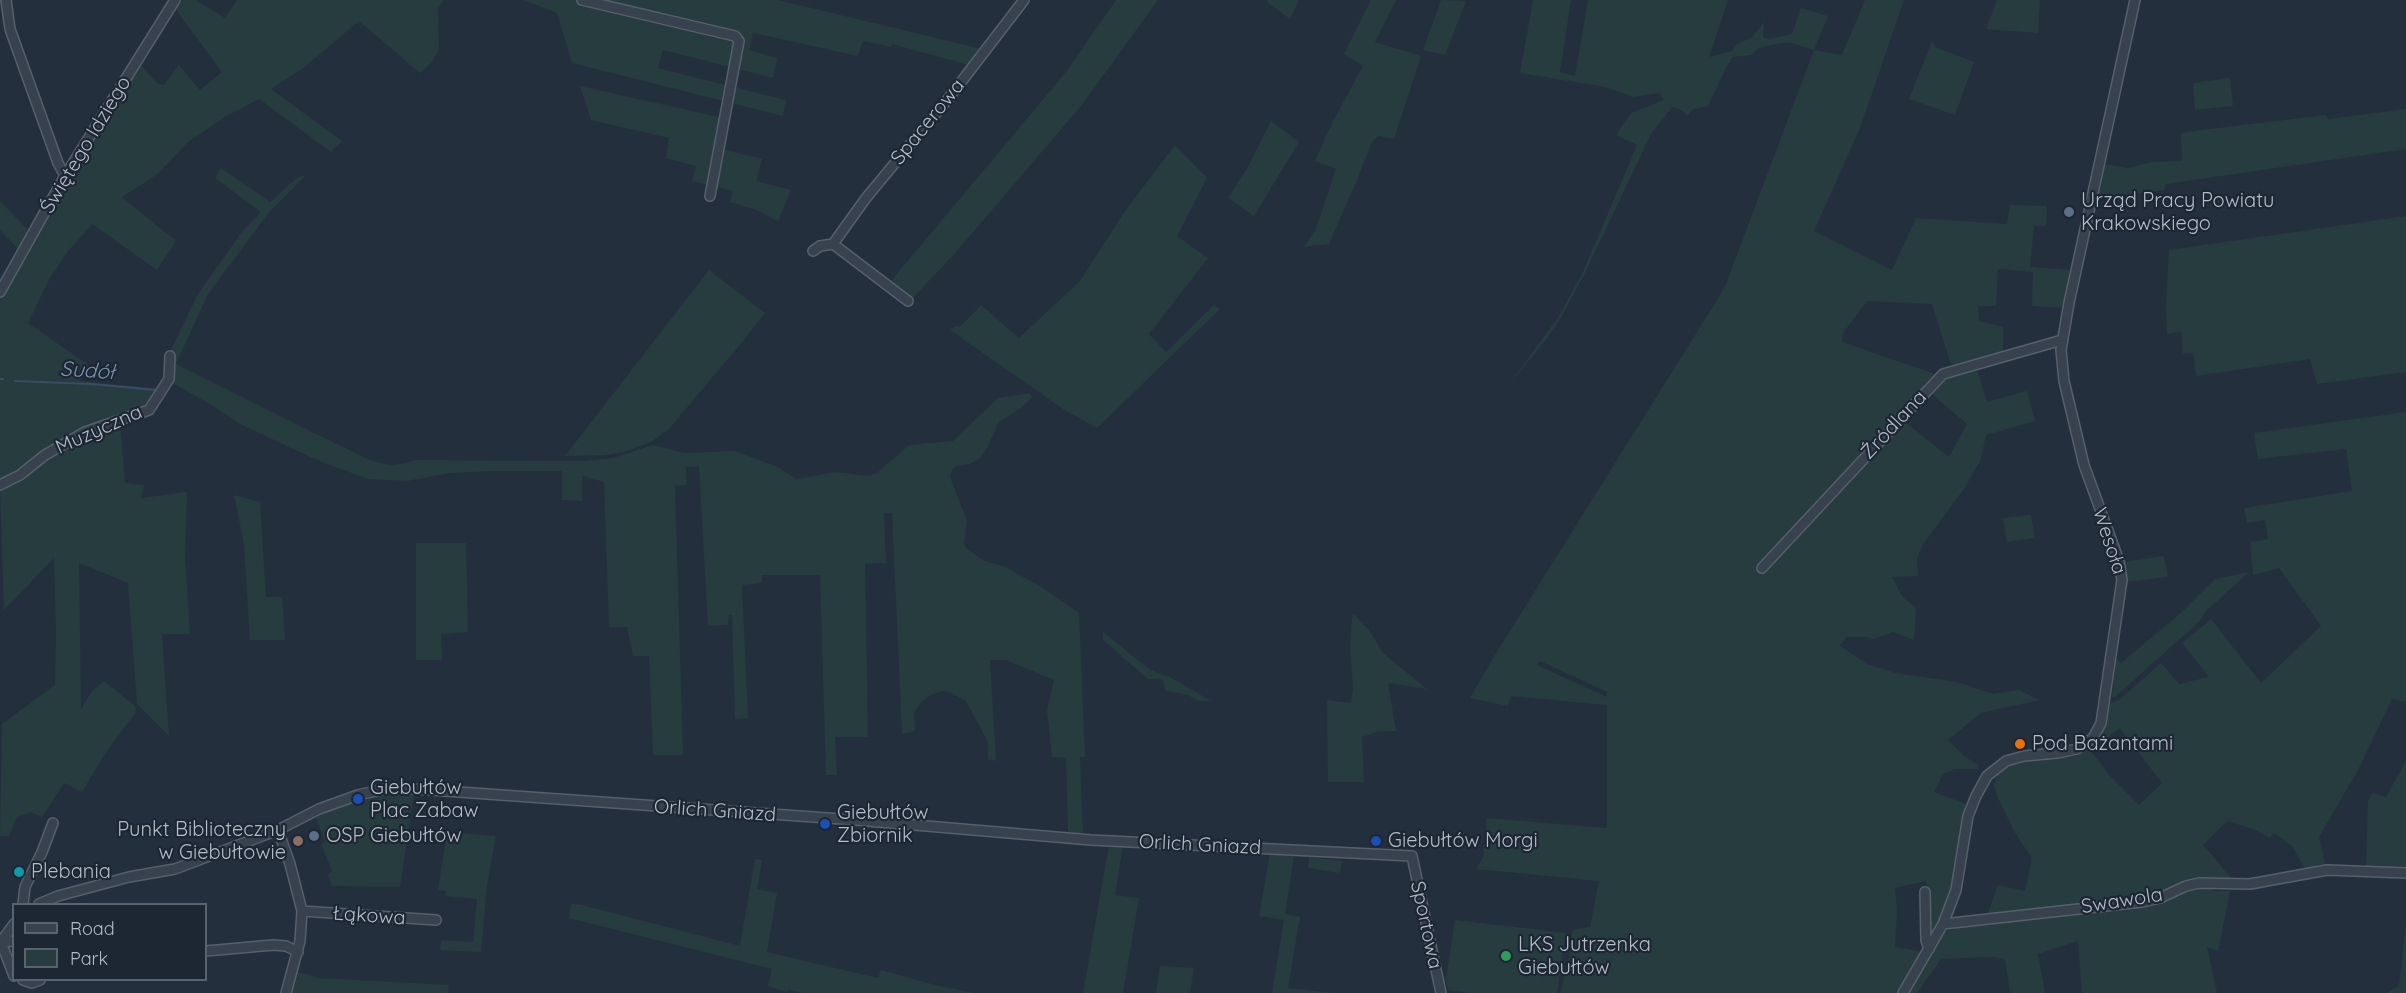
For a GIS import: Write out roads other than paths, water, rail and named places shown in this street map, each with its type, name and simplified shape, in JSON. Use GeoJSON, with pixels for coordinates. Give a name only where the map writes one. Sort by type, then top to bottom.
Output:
{"type":"FeatureCollection","features":[{"type":"Feature","properties":{"kind":"street"},"geometry":{"type":"LineString","coordinates":[[6,0],[12,35],[58,163],[65,176]]}},
{"type":"Feature","properties":{"kind":"street","name":"Świętego Idziego"},"geometry":{"type":"LineString","coordinates":[[0,292],[65,176],[175,0]]}},
{"type":"Feature","properties":{"kind":"street"},"geometry":{"type":"LineString","coordinates":[[582,0],[735,36],[739,41],[710,196]]}},
{"type":"Feature","properties":{"kind":"street","name":"Spacerowa"},"geometry":{"type":"LineString","coordinates":[[831,245],[1024,0]]}},
{"type":"Feature","properties":{"kind":"street","name":"Wesoła"},"geometry":{"type":"LineString","coordinates":[[1903,993],[1943,924],[1956,890],[1968,816],[1987,776],[2006,760],[2077,749],[2094,738],[2101,723],[2122,580],[2119,561],[2084,465],[2064,381],[2061,361],[2062,339],[2135,0]]}},
{"type":"Feature","properties":{"kind":"street"},"geometry":{"type":"LineString","coordinates":[[813,251],[820,246],[831,245],[908,301]]}},
{"type":"Feature","properties":{"kind":"street","name":"Źródlana"},"geometry":{"type":"LineString","coordinates":[[1762,568],[1943,374],[2062,339]]}},
{"type":"Feature","properties":{"kind":"street","name":"Muzyczna"},"geometry":{"type":"LineString","coordinates":[[0,485],[20,475],[45,454],[85,432],[149,410],[169,379],[170,356]]}},
{"type":"Feature","properties":{"kind":"street","name":"Orlich Gniazd"},"geometry":{"type":"LineString","coordinates":[[41,903],[58,896],[129,877],[175,869],[278,830],[320,809],[358,795],[389,788],[856,820],[1091,840],[1412,856]]}},
{"type":"Feature","properties":{"kind":"street"},"geometry":{"type":"LineString","coordinates":[[23,903],[25,887],[53,823]]}},
{"type":"Feature","properties":{"kind":"street"},"geometry":{"type":"LineString","coordinates":[[278,830],[290,864],[302,911],[298,952],[286,993]]}},
{"type":"Feature","properties":{"kind":"street","name":"Sportowa"},"geometry":{"type":"LineString","coordinates":[[1412,856],[1441,993]]}},
{"type":"Feature","properties":{"kind":"street","name":"Swawola"},"geometry":{"type":"LineString","coordinates":[[1943,924],[2142,902],[2160,898],[2186,886],[2199,883],[2250,884],[2327,870],[2406,873]]}},
{"type":"Feature","properties":{"kind":"street"},"geometry":{"type":"LineString","coordinates":[[1925,892],[1926,940],[1929,949]]}},
{"type":"Feature","properties":{"kind":"street","name":"Łąkowa"},"geometry":{"type":"LineString","coordinates":[[302,911],[436,920]]}},
{"type":"Feature","properties":{"kind":"street"},"geometry":{"type":"LineString","coordinates":[[12,927],[0,942],[12,971]]}},
{"type":"Feature","properties":{"kind":"street"},"geometry":{"type":"LineString","coordinates":[[207,951],[273,945],[286,946],[298,952]]}},
{"type":"Feature","properties":{"kind":"waterway","name":"Sudół"},"geometry":{"type":"LineString","coordinates":[[15,381],[91,384],[157,390]]}},
{"type":"Feature","properties":{"kind":"place","name":"Urząd Pracy Powiatu Krakowskiego"},"geometry":{"type":"Point","coordinates":[2069,212]}},
{"type":"Feature","properties":{"kind":"place","name":"Pod Bażantami"},"geometry":{"type":"Point","coordinates":[2020,744]}},
{"type":"Feature","properties":{"kind":"place","name":"Giebułtów Plac Zabaw"},"geometry":{"type":"Point","coordinates":[358,799]}},
{"type":"Feature","properties":{"kind":"place","name":"Giebułtów Zbiornik"},"geometry":{"type":"Point","coordinates":[825,824]}},
{"type":"Feature","properties":{"kind":"place","name":"OSP Giebułtów"},"geometry":{"type":"Point","coordinates":[314,836]}},
{"type":"Feature","properties":{"kind":"place","name":"Punkt Biblioteczny w Giebułtowie"},"geometry":{"type":"Point","coordinates":[298,841]}},
{"type":"Feature","properties":{"kind":"place","name":"Giebułtów Morgi"},"geometry":{"type":"Point","coordinates":[1376,841]}},
{"type":"Feature","properties":{"kind":"place","name":"Plebania"},"geometry":{"type":"Point","coordinates":[19,872]}},
{"type":"Feature","properties":{"kind":"place","name":"LKS Jutrzenka Giebułtów"},"geometry":{"type":"Point","coordinates":[1506,956]}}]}
